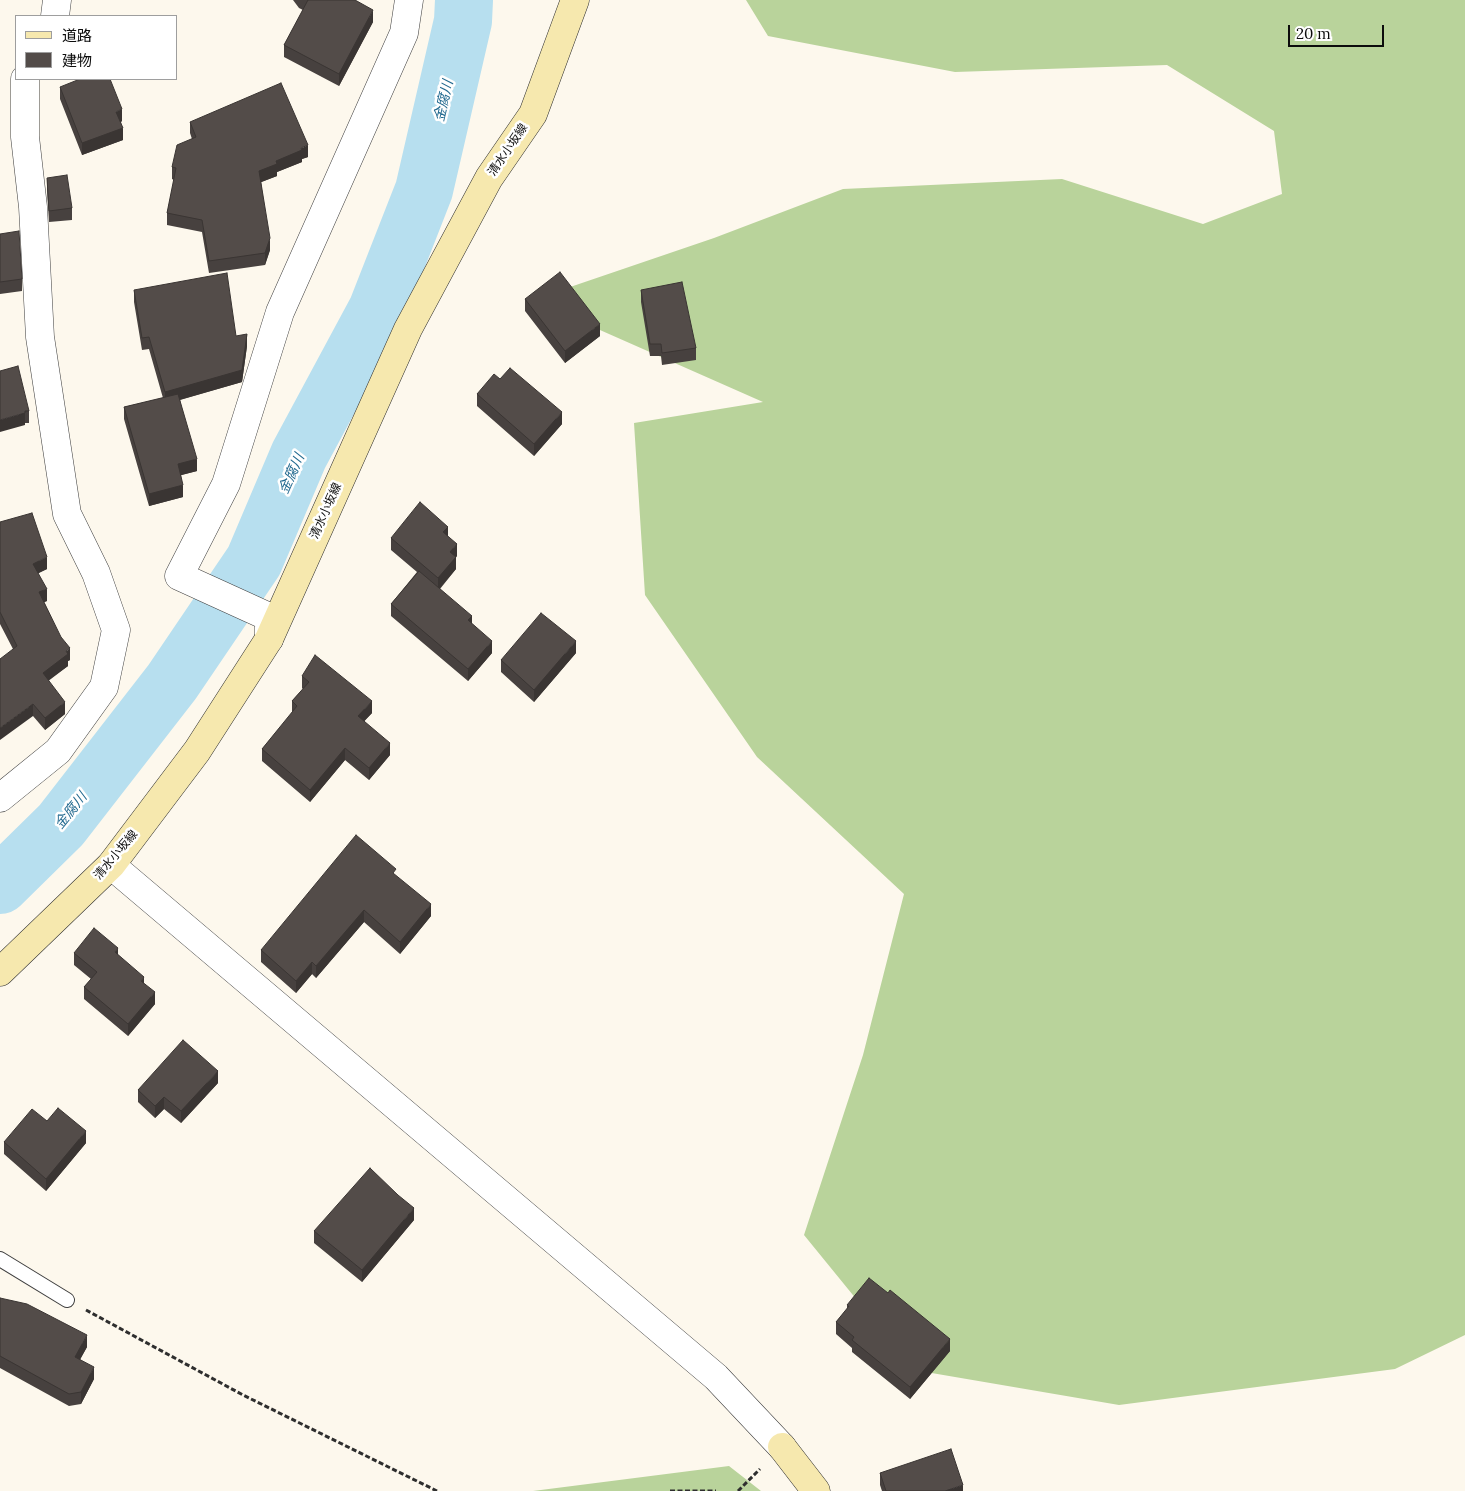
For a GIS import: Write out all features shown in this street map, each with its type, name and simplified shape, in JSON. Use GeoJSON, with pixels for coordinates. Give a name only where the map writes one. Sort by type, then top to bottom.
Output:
{"type":"FeatureCollection","features":[{"type":"Feature","properties":{"kind":"main road","name":"清水小坂線"},"geometry":{"type":"LineString","coordinates":[[0,972],[111,865],[197,751],[269,628],[408,329],[489,178],[533,114],[575,0]]}},
{"type":"Feature","properties":{"kind":"main road"},"geometry":{"type":"LineString","coordinates":[[782,1447],[816,1491]]}},
{"type":"Feature","properties":{"kind":"street"},"geometry":{"type":"LineString","coordinates":[[55,15],[58,0]]}},
{"type":"Feature","properties":{"kind":"street"},"geometry":{"type":"LineString","coordinates":[[269,628],[179,576],[226,484],[280,312],[404,33],[409,0]]}},
{"type":"Feature","properties":{"kind":"street"},"geometry":{"type":"LineString","coordinates":[[0,798],[58,751],[104,687],[116,630],[96,573],[67,514],[40,337],[32,207],[25,138],[26,80]]}},
{"type":"Feature","properties":{"kind":"street"},"geometry":{"type":"LineString","coordinates":[[111,865],[716,1377],[782,1447]]}},
{"type":"Feature","properties":{"kind":"lane"},"geometry":{"type":"LineString","coordinates":[[0,1259],[68,1300]]}},
{"type":"Feature","properties":{"kind":"path"},"geometry":{"type":"LineString","coordinates":[[68,1300],[243,1395],[437,1491]]}},
{"type":"Feature","properties":{"kind":"path"},"geometry":{"type":"LineString","coordinates":[[670,1491],[716,1491]]}},
{"type":"Feature","properties":{"kind":"green space"},"geometry":{"type":"Polygon","coordinates":[[[746,0],[1465,0],[1465,1335],[1395,1369],[1119,1405],[914,1370],[804,1235],[863,1055],[904,894],[757,757],[645,595],[634,423],[763,402],[532,300],[714,238],[843,189],[1062,179],[1203,224],[1282,194],[1274,131],[1167,65],[955,72],[768,36],[746,0]]]}},
{"type":"Feature","properties":{"kind":"green space"},"geometry":{"type":"Polygon","coordinates":[[[729,1466],[761,1491],[533,1491],[729,1466]]]}},
{"type":"Feature","properties":{"kind":"building"},"geometry":{"type":"Polygon","coordinates":[[[308,0],[355,0],[373,10],[339,74],[284,45],[308,0]]]}},
{"type":"Feature","properties":{"kind":"building"},"geometry":{"type":"Polygon","coordinates":[[[78,80],[110,80],[122,109],[116,112],[123,128],[82,143],[60,87],[78,80]]]}},
{"type":"Feature","properties":{"kind":"building"},"geometry":{"type":"Polygon","coordinates":[[[281,83],[308,145],[301,148],[302,150],[276,161],[277,164],[259,171],[270,238],[265,253],[209,261],[202,220],[167,213],[176,168],[172,167],[177,145],[196,137],[190,122],[281,83]]]}},
{"type":"Feature","properties":{"kind":"building"},"geometry":{"type":"Polygon","coordinates":[[[67,175],[72,208],[49,211],[47,178],[67,175]]]}},
{"type":"Feature","properties":{"kind":"building"},"geometry":{"type":"Polygon","coordinates":[[[19,231],[22,279],[0,282],[0,234],[19,231]]]}},
{"type":"Feature","properties":{"kind":"building"},"geometry":{"type":"Polygon","coordinates":[[[560,272],[600,324],[565,351],[525,299],[560,272]]]}},
{"type":"Feature","properties":{"kind":"building"},"geometry":{"type":"Polygon","coordinates":[[[227,273],[236,336],[247,334],[242,370],[165,392],[149,337],[142,338],[134,290],[227,273]]]}},
{"type":"Feature","properties":{"kind":"building"},"geometry":{"type":"Polygon","coordinates":[[[682,282],[696,348],[662,353],[661,344],[650,344],[641,290],[682,282]]]}},
{"type":"Feature","properties":{"kind":"building"},"geometry":{"type":"Polygon","coordinates":[[[18,366],[29,411],[0,420],[0,371],[18,366]]]}},
{"type":"Feature","properties":{"kind":"building"},"geometry":{"type":"Polygon","coordinates":[[[510,368],[562,412],[534,444],[477,394],[494,374],[500,379],[510,368]]]}},
{"type":"Feature","properties":{"kind":"building"},"geometry":{"type":"Polygon","coordinates":[[[178,394],[197,459],[178,464],[183,485],[149,494],[124,407],[178,394]]]}},
{"type":"Feature","properties":{"kind":"building"},"geometry":{"type":"Polygon","coordinates":[[[420,502],[448,527],[443,532],[457,544],[450,552],[456,557],[438,578],[391,538],[420,502]]]}},
{"type":"Feature","properties":{"kind":"building"},"geometry":{"type":"Polygon","coordinates":[[[32,513],[47,557],[33,564],[47,589],[39,592],[61,637],[70,648],[66,651],[68,654],[43,673],[65,702],[45,718],[33,704],[0,728],[0,659],[17,646],[0,612],[0,522],[32,513]]]}},
{"type":"Feature","properties":{"kind":"building"},"geometry":{"type":"Polygon","coordinates":[[[419,571],[472,616],[468,620],[492,641],[468,669],[391,604],[419,571]]]}},
{"type":"Feature","properties":{"kind":"building"},"geometry":{"type":"Polygon","coordinates":[[[541,613],[576,641],[534,690],[501,660],[541,613]]]}},
{"type":"Feature","properties":{"kind":"building"},"geometry":{"type":"Polygon","coordinates":[[[315,655],[372,701],[358,716],[390,743],[369,768],[345,748],[310,790],[262,749],[297,706],[292,701],[309,682],[302,676],[315,655]]]}},
{"type":"Feature","properties":{"kind":"building"},"geometry":{"type":"Polygon","coordinates":[[[356,835],[396,869],[393,873],[431,904],[400,942],[364,910],[316,966],[312,962],[296,981],[261,950],[356,835]]]}},
{"type":"Feature","properties":{"kind":"building"},"geometry":{"type":"Polygon","coordinates":[[[94,928],[118,948],[115,952],[144,977],[141,981],[155,992],[128,1024],[84,987],[97,972],[74,953],[94,928]]]}},
{"type":"Feature","properties":{"kind":"building"},"geometry":{"type":"Polygon","coordinates":[[[183,1040],[218,1071],[181,1111],[164,1097],[155,1106],[138,1090],[183,1040]]]}},
{"type":"Feature","properties":{"kind":"building"},"geometry":{"type":"Polygon","coordinates":[[[58,1108],[86,1131],[46,1179],[4,1142],[32,1109],[47,1121],[58,1108]]]}},
{"type":"Feature","properties":{"kind":"building"},"geometry":{"type":"Polygon","coordinates":[[[370,1168],[414,1208],[362,1270],[314,1231],[370,1168]]]}},
{"type":"Feature","properties":{"kind":"building"},"geometry":{"type":"Polygon","coordinates":[[[869,1278],[888,1293],[890,1290],[950,1339],[910,1387],[852,1340],[854,1337],[836,1322],[869,1278]]]}},
{"type":"Feature","properties":{"kind":"building"},"geometry":{"type":"Polygon","coordinates":[[[0,1298],[27,1304],[87,1335],[75,1357],[94,1367],[81,1392],[69,1394],[0,1356],[0,1298]]]}},
{"type":"Feature","properties":{"kind":"building"},"geometry":{"type":"Polygon","coordinates":[[[951,1449],[963,1485],[945,1491],[886,1491],[880,1473],[951,1449]]]}},
{"type":"Feature","properties":{"kind":"waterway","name":"金腐川"},"geometry":{"type":"LineString","coordinates":[[0,885],[61,825],[172,682],[254,561],[299,455],[377,310],[424,190],[463,21],[464,0]]}}]}
